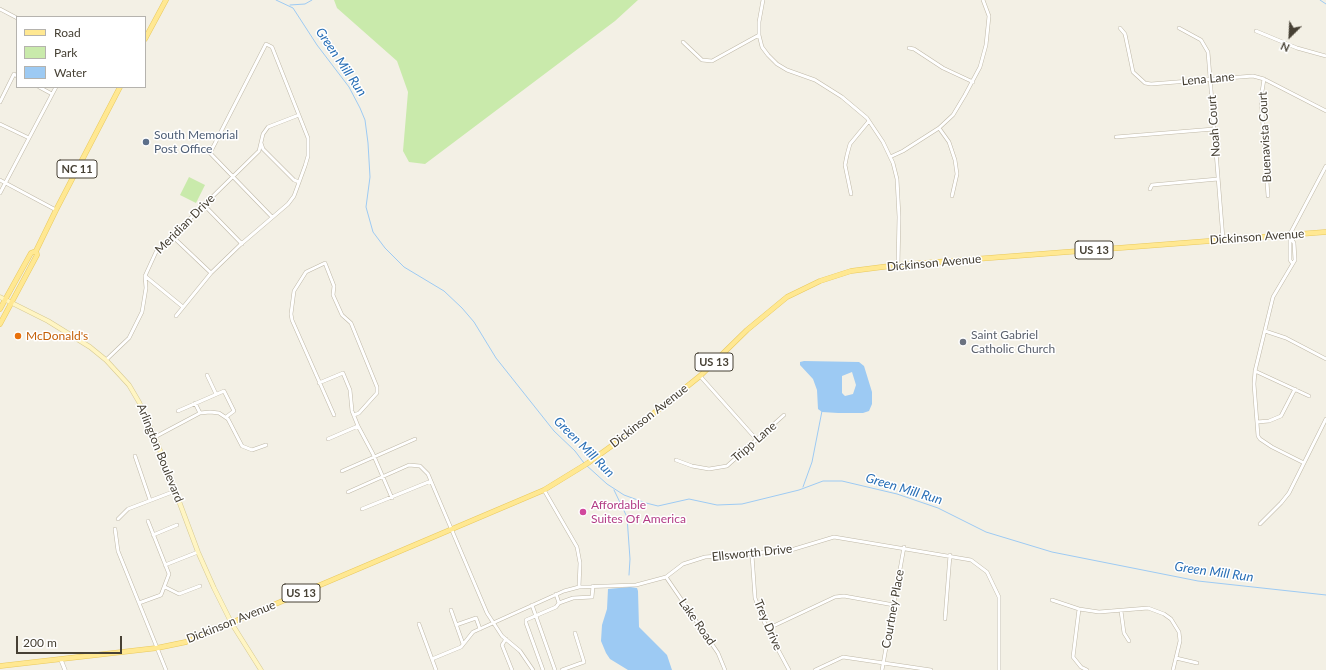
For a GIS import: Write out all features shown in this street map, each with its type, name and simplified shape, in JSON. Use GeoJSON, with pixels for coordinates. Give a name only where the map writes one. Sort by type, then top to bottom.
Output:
{"type":"FeatureCollection","features":[{"type":"Feature","properties":{"kind":"main road"},"geometry":{"type":"LineString","coordinates":[[146,37],[166,0]]}},
{"type":"Feature","properties":{"kind":"main road","name":"NC 11"},"geometry":{"type":"LineString","coordinates":[[0,324],[37,255],[36,251],[56,210],[119,88]]}},
{"type":"Feature","properties":{"kind":"main road","name":"Dickinson Avenue"},"geometry":{"type":"LineString","coordinates":[[0,666],[157,648],[186,642],[232,624],[544,490],[588,463],[700,376],[747,330],[787,297],[820,281],[851,271],[898,265],[948,263],[1223,239],[1290,236],[1326,232]]}},
{"type":"Feature","properties":{"kind":"main road","name":"NC 11"},"geometry":{"type":"LineString","coordinates":[[0,309],[31,253],[36,251]]}},
{"type":"Feature","properties":{"kind":"main road","name":"Arlington Boulevard"},"geometry":{"type":"LineString","coordinates":[[0,297],[76,337],[106,360],[132,391],[155,437],[198,552],[232,624],[261,670]]}},
{"type":"Feature","properties":{"kind":"street"},"geometry":{"type":"LineString","coordinates":[[762,0],[759,22],[759,35],[762,47],[777,64],[827,87],[856,107],[869,122],[890,157],[897,179],[899,217],[898,265]]}},
{"type":"Feature","properties":{"kind":"street"},"geometry":{"type":"LineString","coordinates":[[890,157],[903,151],[939,128],[953,115],[973,82],[980,67],[986,45],[989,16],[983,0]]}},
{"type":"Feature","properties":{"kind":"street"},"geometry":{"type":"LineString","coordinates":[[0,9],[16,17]]}},
{"type":"Feature","properties":{"kind":"street","name":"Lena Lane"},"geometry":{"type":"LineString","coordinates":[[1120,28],[1125,34],[1131,68],[1141,81],[1151,84],[1253,76],[1264,79],[1326,111]]}},
{"type":"Feature","properties":{"kind":"street","name":"Noah Court"},"geometry":{"type":"LineString","coordinates":[[1179,28],[1196,36],[1205,45],[1208,52],[1223,239]]}},
{"type":"Feature","properties":{"kind":"street"},"geometry":{"type":"LineString","coordinates":[[1256,31],[1297,48],[1326,56]]}},
{"type":"Feature","properties":{"kind":"street"},"geometry":{"type":"LineString","coordinates":[[682,42],[702,60],[712,60],[759,35]]}},
{"type":"Feature","properties":{"kind":"street"},"geometry":{"type":"LineString","coordinates":[[176,316],[211,273],[288,204],[294,196],[308,156],[308,138],[299,114],[272,47],[266,44],[210,153],[272,217]]}},
{"type":"Feature","properties":{"kind":"street"},"geometry":{"type":"LineString","coordinates":[[908,48],[914,49],[943,68],[973,82]]}},
{"type":"Feature","properties":{"kind":"street"},"geometry":{"type":"LineString","coordinates":[[0,102],[14,74],[16,75]]}},
{"type":"Feature","properties":{"kind":"street","name":"Buenavista Court"},"geometry":{"type":"LineString","coordinates":[[1264,79],[1260,98],[1268,196]]}},
{"type":"Feature","properties":{"kind":"street"},"geometry":{"type":"LineString","coordinates":[[41,88],[52,94]]}},
{"type":"Feature","properties":{"kind":"street"},"geometry":{"type":"LineString","coordinates":[[0,193],[55,88]]}},
{"type":"Feature","properties":{"kind":"street","name":"Meridian Drive"},"geometry":{"type":"LineString","coordinates":[[106,360],[129,338],[136,327],[142,312],[146,288],[145,276],[156,252],[259,151],[263,134],[268,127],[299,114]]}},
{"type":"Feature","properties":{"kind":"street"},"geometry":{"type":"LineString","coordinates":[[851,194],[845,165],[847,155],[850,144],[869,122]]}},
{"type":"Feature","properties":{"kind":"street"},"geometry":{"type":"LineString","coordinates":[[0,124],[28,138]]}},
{"type":"Feature","properties":{"kind":"street"},"geometry":{"type":"LineString","coordinates":[[939,128],[949,142],[955,160],[957,174],[952,196]]}},
{"type":"Feature","properties":{"kind":"street"},"geometry":{"type":"LineString","coordinates":[[1116,137],[1214,129]]}},
{"type":"Feature","properties":{"kind":"street"},"geometry":{"type":"LineString","coordinates":[[261,143],[263,149],[294,180],[299,182]]}},
{"type":"Feature","properties":{"kind":"street"},"geometry":{"type":"LineString","coordinates":[[1304,463],[1263,442],[1258,436],[1254,384],[1255,371],[1273,297],[1290,270],[1292,263],[1290,260],[1290,236],[1326,166]]}},
{"type":"Feature","properties":{"kind":"street"},"geometry":{"type":"LineString","coordinates":[[1150,189],[1152,185],[1218,179]]}},
{"type":"Feature","properties":{"kind":"street"},"geometry":{"type":"LineString","coordinates":[[0,180],[56,210]]}},
{"type":"Feature","properties":{"kind":"street"},"geometry":{"type":"LineString","coordinates":[[204,205],[242,244]]}},
{"type":"Feature","properties":{"kind":"street"},"geometry":{"type":"LineString","coordinates":[[172,236],[211,273]]}},
{"type":"Feature","properties":{"kind":"street"},"geometry":{"type":"LineString","coordinates":[[334,416],[292,320],[291,314],[294,291],[306,272],[325,262],[334,286],[333,295],[342,315],[351,323],[377,387],[377,393],[359,412],[354,415]]}},
{"type":"Feature","properties":{"kind":"street"},"geometry":{"type":"LineString","coordinates":[[145,276],[183,307]]}},
{"type":"Feature","properties":{"kind":"street"},"geometry":{"type":"LineString","coordinates":[[1265,331],[1286,338],[1326,359]]}},
{"type":"Feature","properties":{"kind":"street"},"geometry":{"type":"LineString","coordinates":[[1255,371],[1309,396]]}},
{"type":"Feature","properties":{"kind":"street"},"geometry":{"type":"LineString","coordinates":[[319,383],[343,373],[350,390],[354,415],[358,426],[375,458],[392,498]]}},
{"type":"Feature","properties":{"kind":"street"},"geometry":{"type":"LineString","coordinates":[[207,375],[216,394]]}},
{"type":"Feature","properties":{"kind":"street"},"geometry":{"type":"LineString","coordinates":[[700,376],[757,440]]}},
{"type":"Feature","properties":{"kind":"street"},"geometry":{"type":"LineString","coordinates":[[1257,422],[1269,421],[1281,416],[1295,390]]}},
{"type":"Feature","properties":{"kind":"street"},"geometry":{"type":"LineString","coordinates":[[178,411],[224,391],[234,411],[226,417]]}},
{"type":"Feature","properties":{"kind":"street"},"geometry":{"type":"LineString","coordinates":[[195,403],[200,413]]}},
{"type":"Feature","properties":{"kind":"street"},"geometry":{"type":"LineString","coordinates":[[155,437],[200,413],[210,412],[219,413],[228,419],[242,446],[252,450],[266,445]]}},
{"type":"Feature","properties":{"kind":"street","name":"Tripp Lane"},"geometry":{"type":"LineString","coordinates":[[676,460],[692,466],[709,469],[727,466],[784,415]]}},
{"type":"Feature","properties":{"kind":"street"},"geometry":{"type":"LineString","coordinates":[[1260,524],[1282,503],[1289,493],[1326,419]]}},
{"type":"Feature","properties":{"kind":"street"},"geometry":{"type":"LineString","coordinates":[[328,439],[358,426]]}},
{"type":"Feature","properties":{"kind":"street"},"geometry":{"type":"LineString","coordinates":[[342,471],[375,458],[415,439]]}},
{"type":"Feature","properties":{"kind":"street"},"geometry":{"type":"LineString","coordinates":[[135,456],[150,500]]}},
{"type":"Feature","properties":{"kind":"street"},"geometry":{"type":"LineString","coordinates":[[348,492],[409,465],[420,466],[428,474],[487,613],[506,639],[520,651],[533,670]]}},
{"type":"Feature","properties":{"kind":"street"},"geometry":{"type":"LineString","coordinates":[[362,509],[431,482]]}},
{"type":"Feature","properties":{"kind":"street"},"geometry":{"type":"LineString","coordinates":[[544,490],[577,547],[580,563],[579,587]]}},
{"type":"Feature","properties":{"kind":"street"},"geometry":{"type":"LineString","coordinates":[[118,519],[128,509],[175,491]]}},
{"type":"Feature","properties":{"kind":"street"},"geometry":{"type":"LineString","coordinates":[[139,603],[161,595],[169,574],[148,521]]}},
{"type":"Feature","properties":{"kind":"street"},"geometry":{"type":"LineString","coordinates":[[153,535],[177,525]]}},
{"type":"Feature","properties":{"kind":"street"},"geometry":{"type":"LineString","coordinates":[[115,529],[118,551],[166,670]]}},
{"type":"Feature","properties":{"kind":"street","name":"Ellsworth Drive"},"geometry":{"type":"LineString","coordinates":[[432,658],[455,651],[473,632],[556,594],[579,587],[636,585],[666,577],[683,564],[705,557],[752,555],[791,550],[834,537],[950,555],[971,560],[987,572],[994,583],[999,597],[999,670]]}},
{"type":"Feature","properties":{"kind":"street","name":"Courtney Place"},"geometry":{"type":"LineString","coordinates":[[882,670],[904,547]]}},
{"type":"Feature","properties":{"kind":"street"},"geometry":{"type":"LineString","coordinates":[[165,565],[198,552]]}},
{"type":"Feature","properties":{"kind":"street","name":"Trey Drive"},"geometry":{"type":"LineString","coordinates":[[752,555],[755,598],[767,628],[789,670]]}},
{"type":"Feature","properties":{"kind":"street"},"geometry":{"type":"LineString","coordinates":[[945,619],[950,555]]}},
{"type":"Feature","properties":{"kind":"street","name":"Lake Road"},"geometry":{"type":"LineString","coordinates":[[666,577],[718,653],[725,670]]}},
{"type":"Feature","properties":{"kind":"street"},"geometry":{"type":"LineString","coordinates":[[165,587],[178,594],[200,586]]}},
{"type":"Feature","properties":{"kind":"street"},"geometry":{"type":"LineString","coordinates":[[543,670],[526,620],[556,607],[559,603],[573,598],[592,597],[593,586]]}},
{"type":"Feature","properties":{"kind":"street"},"geometry":{"type":"LineString","coordinates":[[556,594],[559,603]]}},
{"type":"Feature","properties":{"kind":"street"},"geometry":{"type":"LineString","coordinates":[[767,628],[835,597],[844,596],[894,605]]}},
{"type":"Feature","properties":{"kind":"street"},"geometry":{"type":"LineString","coordinates":[[1052,600],[1079,609],[1099,612],[1148,608],[1171,619],[1179,632],[1180,641],[1173,670]]}},
{"type":"Feature","properties":{"kind":"street"},"geometry":{"type":"LineString","coordinates":[[532,605],[555,670]]}},
{"type":"Feature","properties":{"kind":"street"},"geometry":{"type":"LineString","coordinates":[[1079,609],[1073,657],[1081,667],[1087,670]]}},
{"type":"Feature","properties":{"kind":"street"},"geometry":{"type":"LineString","coordinates":[[451,610],[463,644]]}},
{"type":"Feature","properties":{"kind":"street"},"geometry":{"type":"LineString","coordinates":[[1121,611],[1124,632],[1129,642]]}},
{"type":"Feature","properties":{"kind":"street"},"geometry":{"type":"LineString","coordinates":[[456,626],[476,618],[480,629]]}},
{"type":"Feature","properties":{"kind":"street"},"geometry":{"type":"LineString","coordinates":[[419,624],[436,670]]}},
{"type":"Feature","properties":{"kind":"street"},"geometry":{"type":"LineString","coordinates":[[562,670],[584,662],[575,633]]}},
{"type":"Feature","properties":{"kind":"street"},"geometry":{"type":"LineString","coordinates":[[506,639],[502,645],[512,670]]}},
{"type":"Feature","properties":{"kind":"street"},"geometry":{"type":"LineString","coordinates":[[815,670],[843,657],[931,670]]}},
{"type":"Feature","properties":{"kind":"street"},"geometry":{"type":"LineString","coordinates":[[1176,658],[1197,663]]}},
{"type":"Feature","properties":{"kind":"street"},"geometry":{"type":"LineString","coordinates":[[62,660],[65,670]]}},
{"type":"Feature","properties":{"kind":"green space"},"geometry":{"type":"Polygon","coordinates":[[[334,0],[638,0],[615,21],[425,164],[409,162],[403,151],[408,92],[397,61],[337,8],[334,0]]]}},
{"type":"Feature","properties":{"kind":"green space"},"geometry":{"type":"Polygon","coordinates":[[[189,177],[205,185],[196,203],[180,195],[189,177]]]}},
{"type":"Feature","properties":{"kind":"water"},"geometry":{"type":"Polygon","coordinates":[[[800,362],[859,362],[864,366],[872,392],[872,404],[869,411],[863,413],[822,412],[818,409],[817,390],[813,379],[800,365],[800,362]],[[852,372],[842,376],[842,393],[845,396],[853,394],[856,385],[852,372]]]}},
{"type":"Feature","properties":{"kind":"water"},"geometry":{"type":"Polygon","coordinates":[[[630,587],[637,588],[638,591],[639,627],[667,655],[672,670],[628,670],[610,659],[606,653],[601,641],[602,625],[607,609],[608,589],[630,587]]]}},
{"type":"Feature","properties":{"kind":"waterway","name":"Green Mill Run"},"geometry":{"type":"LineString","coordinates":[[276,0],[293,8],[317,45],[349,87],[360,108],[365,120],[368,143],[370,177],[366,207],[373,232],[385,248],[404,267],[444,291],[462,308],[474,322],[496,358],[554,431],[575,451],[584,463]]}},
{"type":"Feature","properties":{"kind":"waterway"},"geometry":{"type":"LineString","coordinates":[[290,5],[305,4],[312,0]]}},
{"type":"Feature","properties":{"kind":"waterway"},"geometry":{"type":"LineString","coordinates":[[1320,0],[1326,4]]}},
{"type":"Feature","properties":{"kind":"waterway"},"geometry":{"type":"LineString","coordinates":[[803,487],[812,462],[822,411]]}},
{"type":"Feature","properties":{"kind":"waterway","name":"Green Mill Run"},"geometry":{"type":"LineString","coordinates":[[586,465],[607,484],[624,495],[658,506],[689,499],[717,505],[742,504],[799,490],[823,481],[842,481],[897,494],[938,508],[986,532],[1052,552],[1198,581],[1326,595]]}},
{"type":"Feature","properties":{"kind":"waterway"},"geometry":{"type":"LineString","coordinates":[[614,490],[627,517],[630,559],[629,575]]}},
{"type":"Feature","properties":{"kind":"place","name":"South Memorial Post Office"},"geometry":{"type":"Point","coordinates":[146,142]}},
{"type":"Feature","properties":{"kind":"place","name":"McDonald's"},"geometry":{"type":"Point","coordinates":[18,336]}},
{"type":"Feature","properties":{"kind":"place","name":"Saint Gabriel Catholic Church"},"geometry":{"type":"Point","coordinates":[963,342]}},
{"type":"Feature","properties":{"kind":"place","name":"Affordable Suites Of America"},"geometry":{"type":"Point","coordinates":[583,512]}}]}
